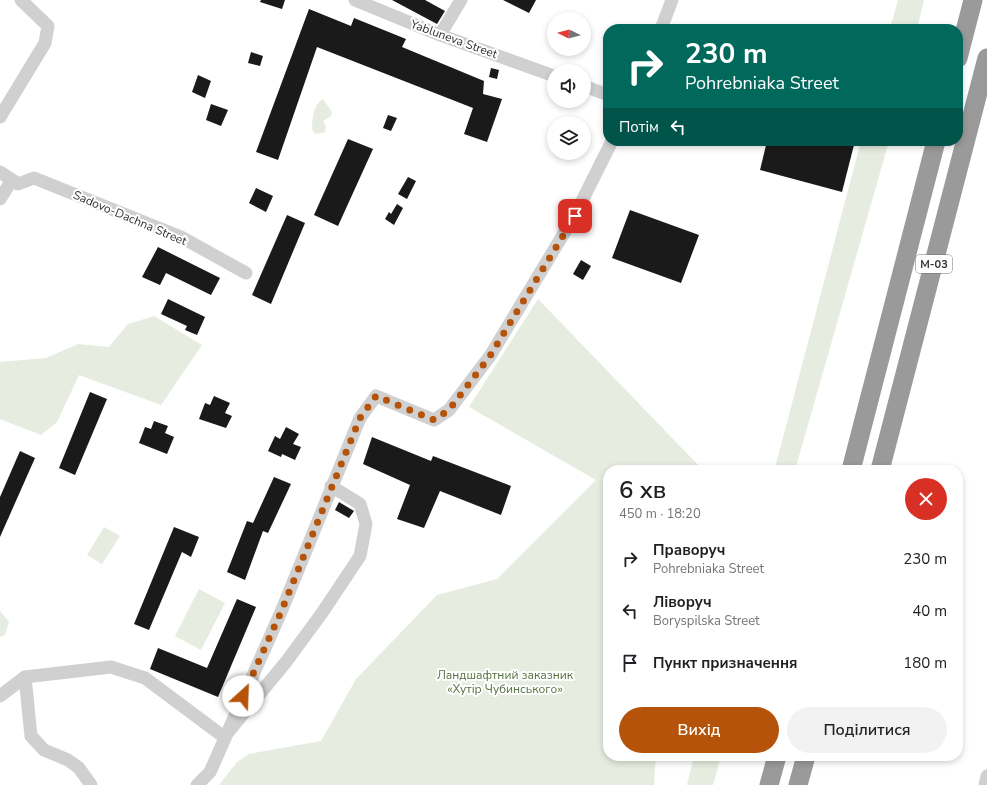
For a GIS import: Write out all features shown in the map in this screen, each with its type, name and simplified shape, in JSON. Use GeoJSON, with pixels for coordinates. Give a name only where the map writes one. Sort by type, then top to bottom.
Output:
{"type":"FeatureCollection","features":[{"type":"Feature","properties":{"kind":"highway"},"geometry":{"type":"LineString","coordinates":[[963,39],[973,0]]}},
{"type":"Feature","properties":{"kind":"highway","name":"М-03"},"geometry":{"type":"LineString","coordinates":[[881,465],[987,58]]}},
{"type":"Feature","properties":{"kind":"highway","name":"М-03"},"geometry":{"type":"LineString","coordinates":[[852,465],[935,146]]}},
{"type":"Feature","properties":{"kind":"highway"},"geometry":{"type":"LineString","coordinates":[[769,785],[775,761]]}},
{"type":"Feature","properties":{"kind":"highway"},"geometry":{"type":"LineString","coordinates":[[798,785],[805,761]]}},
{"type":"Feature","properties":{"kind":"street"},"geometry":{"type":"LineString","coordinates":[[0,118],[45,43],[48,26],[21,0]]}},
{"type":"Feature","properties":{"kind":"street","name":"Yabluneva Street"},"geometry":{"type":"LineString","coordinates":[[355,0],[440,35],[547,73]]}},
{"type":"Feature","properties":{"kind":"street"},"geometry":{"type":"LineString","coordinates":[[440,35],[461,0]]}},
{"type":"Feature","properties":{"kind":"street"},"geometry":{"type":"LineString","coordinates":[[663,24],[672,0]]}},
{"type":"Feature","properties":{"kind":"street"},"geometry":{"type":"LineString","coordinates":[[591,89],[603,93]]}},
{"type":"Feature","properties":{"kind":"street"},"geometry":{"type":"LineString","coordinates":[[197,785],[210,772],[224,737],[281,612],[331,486],[360,418],[376,396],[434,420],[449,410],[490,356],[536,282],[575,216],[610,146]]}},
{"type":"Feature","properties":{"kind":"street"},"geometry":{"type":"LineString","coordinates":[[0,172],[12,180],[0,198]]}},
{"type":"Feature","properties":{"kind":"street","name":"Sadovo-Dachna Street"},"geometry":{"type":"LineString","coordinates":[[12,180],[18,184],[34,178],[181,237],[246,274]]}},
{"type":"Feature","properties":{"kind":"street"},"geometry":{"type":"LineString","coordinates":[[224,737],[286,662],[322,613],[360,556],[366,524],[360,504],[331,486]]}},
{"type":"Feature","properties":{"kind":"street"},"geometry":{"type":"LineString","coordinates":[[0,696],[25,677],[111,667],[145,678],[224,737]]}},
{"type":"Feature","properties":{"kind":"street"},"geometry":{"type":"LineString","coordinates":[[25,677],[30,736],[44,750],[68,760],[80,768],[91,785]]}},
{"type":"Feature","properties":{"kind":"street"},"geometry":{"type":"LineString","coordinates":[[985,785],[987,776]]}},
{"type":"Feature","properties":{"kind":"green space"},"geometry":{"type":"Polygon","coordinates":[[[898,0],[924,0],[918,24],[891,24],[898,0]]]}},
{"type":"Feature","properties":{"kind":"green space"},"geometry":{"type":"Polygon","coordinates":[[[323,99],[332,112],[331,116],[323,121],[326,126],[325,132],[315,134],[312,130],[312,121],[317,105],[323,99]]]}},
{"type":"Feature","properties":{"kind":"green space"},"geometry":{"type":"Polygon","coordinates":[[[860,146],[888,146],[796,465],[776,465],[860,146]]]}},
{"type":"Feature","properties":{"kind":"green space","name":"Ландшафтний заказник «Хутір Чубинського»"},"geometry":{"type":"Polygon","coordinates":[[[538,299],[698,465],[603,465],[603,761],[656,761],[654,785],[219,785],[237,762],[249,754],[321,741],[356,679],[437,595],[497,579],[596,480],[469,407],[538,299]]]}},
{"type":"Feature","properties":{"kind":"green space"},"geometry":{"type":"Polygon","coordinates":[[[154,316],[202,345],[161,405],[79,375],[57,422],[41,435],[0,419],[0,362],[46,358],[78,344],[109,347],[128,324],[154,316]]]}},
{"type":"Feature","properties":{"kind":"green space"},"geometry":{"type":"Polygon","coordinates":[[[104,527],[120,536],[102,564],[87,555],[104,527]]]}},
{"type":"Feature","properties":{"kind":"green space"},"geometry":{"type":"Polygon","coordinates":[[[199,589],[225,603],[201,650],[175,636],[199,589]]]}},
{"type":"Feature","properties":{"kind":"green space"},"geometry":{"type":"Polygon","coordinates":[[[0,611],[9,622],[5,635],[0,637],[0,611]]]}},
{"type":"Feature","properties":{"kind":"green space"},"geometry":{"type":"Polygon","coordinates":[[[693,761],[720,761],[713,785],[687,785],[693,761]]]}},
{"type":"Feature","properties":{"kind":"building"},"geometry":{"type":"Polygon","coordinates":[[[261,0],[285,0],[282,9],[260,2],[261,0]]]}},
{"type":"Feature","properties":{"kind":"building"},"geometry":{"type":"Polygon","coordinates":[[[392,0],[425,0],[445,11],[437,24],[392,0]]]}},
{"type":"Feature","properties":{"kind":"building"},"geometry":{"type":"Polygon","coordinates":[[[503,0],[536,0],[529,13],[503,0]]]}},
{"type":"Feature","properties":{"kind":"building"},"geometry":{"type":"Polygon","coordinates":[[[309,9],[351,26],[354,18],[406,39],[402,47],[484,81],[483,94],[502,99],[487,142],[464,134],[473,108],[317,47],[278,160],[256,152],[309,9]]]}},
{"type":"Feature","properties":{"kind":"building"},"geometry":{"type":"Polygon","coordinates":[[[251,52],[263,56],[260,66],[248,63],[251,52]]]}},
{"type":"Feature","properties":{"kind":"building"},"geometry":{"type":"Polygon","coordinates":[[[491,68],[499,70],[497,79],[489,77],[491,68]]]}},
{"type":"Feature","properties":{"kind":"building"},"geometry":{"type":"Polygon","coordinates":[[[198,75],[211,81],[205,98],[192,92],[198,75]]]}},
{"type":"Feature","properties":{"kind":"building"},"geometry":{"type":"Polygon","coordinates":[[[211,104],[228,110],[221,126],[206,120],[211,104]]]}},
{"type":"Feature","properties":{"kind":"building"},"geometry":{"type":"Polygon","coordinates":[[[388,115],[397,118],[391,131],[383,128],[388,115]]]}},
{"type":"Feature","properties":{"kind":"building"},"geometry":{"type":"Polygon","coordinates":[[[348,139],[373,149],[338,226],[314,215],[348,139]]]}},
{"type":"Feature","properties":{"kind":"building"},"geometry":{"type":"Polygon","coordinates":[[[766,146],[854,146],[842,192],[760,170],[766,146]]]}},
{"type":"Feature","properties":{"kind":"building"},"geometry":{"type":"Polygon","coordinates":[[[408,177],[416,181],[407,199],[398,194],[408,177]]]}},
{"type":"Feature","properties":{"kind":"building"},"geometry":{"type":"Polygon","coordinates":[[[256,188],[273,196],[266,212],[249,203],[256,188]]]}},
{"type":"Feature","properties":{"kind":"building"},"geometry":{"type":"Polygon","coordinates":[[[397,204],[403,208],[394,225],[385,219],[389,212],[391,214],[397,204]]]}},
{"type":"Feature","properties":{"kind":"building"},"geometry":{"type":"Polygon","coordinates":[[[630,210],[699,235],[681,283],[612,258],[630,210]]]}},
{"type":"Feature","properties":{"kind":"building"},"geometry":{"type":"Polygon","coordinates":[[[287,215],[305,223],[271,304],[252,295],[287,215]]]}},
{"type":"Feature","properties":{"kind":"building"},"geometry":{"type":"Polygon","coordinates":[[[158,247],[220,278],[211,295],[166,273],[160,285],[142,277],[158,247]]]}},
{"type":"Feature","properties":{"kind":"building"},"geometry":{"type":"Polygon","coordinates":[[[581,260],[591,266],[583,280],[573,274],[581,260]]]}},
{"type":"Feature","properties":{"kind":"building"},"geometry":{"type":"Polygon","coordinates":[[[168,299],[205,317],[197,335],[185,330],[187,326],[161,314],[168,299]]]}},
{"type":"Feature","properties":{"kind":"building"},"geometry":{"type":"Polygon","coordinates":[[[90,392],[107,399],[75,475],[59,468],[90,392]]]}},
{"type":"Feature","properties":{"kind":"building"},"geometry":{"type":"Polygon","coordinates":[[[214,396],[230,403],[225,413],[232,416],[226,428],[199,419],[205,403],[210,405],[214,396]]]}},
{"type":"Feature","properties":{"kind":"building"},"geometry":{"type":"Polygon","coordinates":[[[154,421],[168,426],[165,433],[174,437],[167,454],[139,443],[145,427],[151,429],[154,421]]]}},
{"type":"Feature","properties":{"kind":"building"},"geometry":{"type":"Polygon","coordinates":[[[286,427],[299,434],[293,444],[301,447],[295,460],[282,454],[281,457],[268,451],[275,436],[280,439],[286,427]]]}},
{"type":"Feature","properties":{"kind":"building"},"geometry":{"type":"Polygon","coordinates":[[[372,437],[431,461],[433,456],[511,486],[501,515],[440,491],[424,528],[397,519],[410,485],[363,464],[372,437]]]}},
{"type":"Feature","properties":{"kind":"building"},"geometry":{"type":"Polygon","coordinates":[[[20,451],[35,458],[0,537],[0,497],[20,451]]]}},
{"type":"Feature","properties":{"kind":"building"},"geometry":{"type":"Polygon","coordinates":[[[274,477],[291,484],[268,533],[263,531],[245,580],[227,572],[247,521],[253,523],[274,477]]]}},
{"type":"Feature","properties":{"kind":"building"},"geometry":{"type":"Polygon","coordinates":[[[339,502],[354,511],[349,518],[335,510],[339,502]]]}},
{"type":"Feature","properties":{"kind":"building"},"geometry":{"type":"Polygon","coordinates":[[[174,527],[199,537],[191,557],[182,552],[149,630],[134,624],[174,527]]]}},
{"type":"Feature","properties":{"kind":"building"},"geometry":{"type":"Polygon","coordinates":[[[237,599],[256,607],[218,697],[150,669],[158,648],[207,668],[237,599]]]}},
{"type":"Feature","properties":{"kind":"route"},"geometry":{"type":"LineString","coordinates":[[243,696],[281,612],[360,418],[376,396],[434,420],[449,410],[490,356],[575,216]]}}]}
